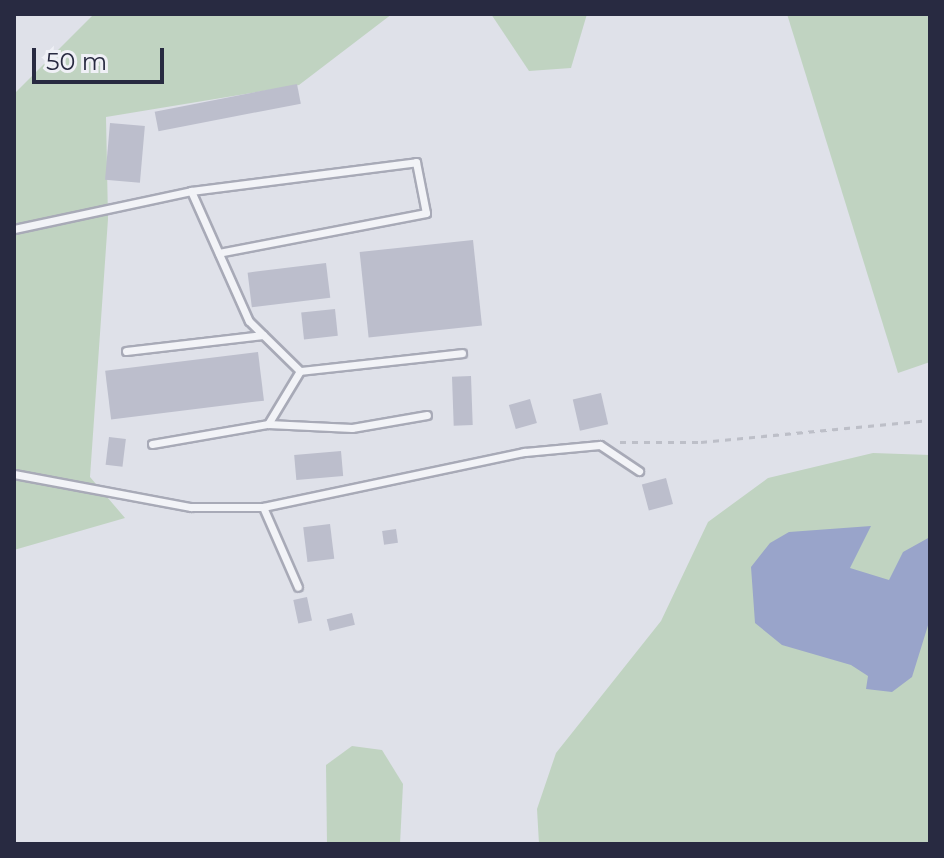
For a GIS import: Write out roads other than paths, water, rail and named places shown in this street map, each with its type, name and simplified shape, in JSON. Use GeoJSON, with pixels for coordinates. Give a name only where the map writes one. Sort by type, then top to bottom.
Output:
{"type":"FeatureCollection","features":[{"type":"Feature","properties":{"kind":"lane"},"geometry":{"type":"LineString","coordinates":[[14,229],[191,191],[416,162],[426,213],[219,253]]}},
{"type":"Feature","properties":{"kind":"lane"},"geometry":{"type":"LineString","coordinates":[[191,191],[249,321],[300,371]]}},
{"type":"Feature","properties":{"kind":"lane"},"geometry":{"type":"LineString","coordinates":[[126,351],[263,335]]}},
{"type":"Feature","properties":{"kind":"lane"},"geometry":{"type":"LineString","coordinates":[[300,371],[462,353]]}},
{"type":"Feature","properties":{"kind":"lane"},"geometry":{"type":"LineString","coordinates":[[268,424],[300,371]]}},
{"type":"Feature","properties":{"kind":"lane"},"geometry":{"type":"LineString","coordinates":[[152,444],[268,424],[352,428],[427,415]]}},
{"type":"Feature","properties":{"kind":"lane"},"geometry":{"type":"LineString","coordinates":[[14,474],[191,507],[263,507],[525,452],[600,445],[639,471]]}},
{"type":"Feature","properties":{"kind":"lane"},"geometry":{"type":"LineString","coordinates":[[263,507],[298,587]]}},
{"type":"Feature","properties":{"kind":"water"},"geometry":{"type":"Polygon","coordinates":[[[871,526],[850,568],[889,580],[903,552],[930,537],[930,619],[912,677],[892,692],[866,689],[868,676],[851,665],[782,645],[755,623],[751,567],[770,543],[789,532],[871,526]]]}}]}
